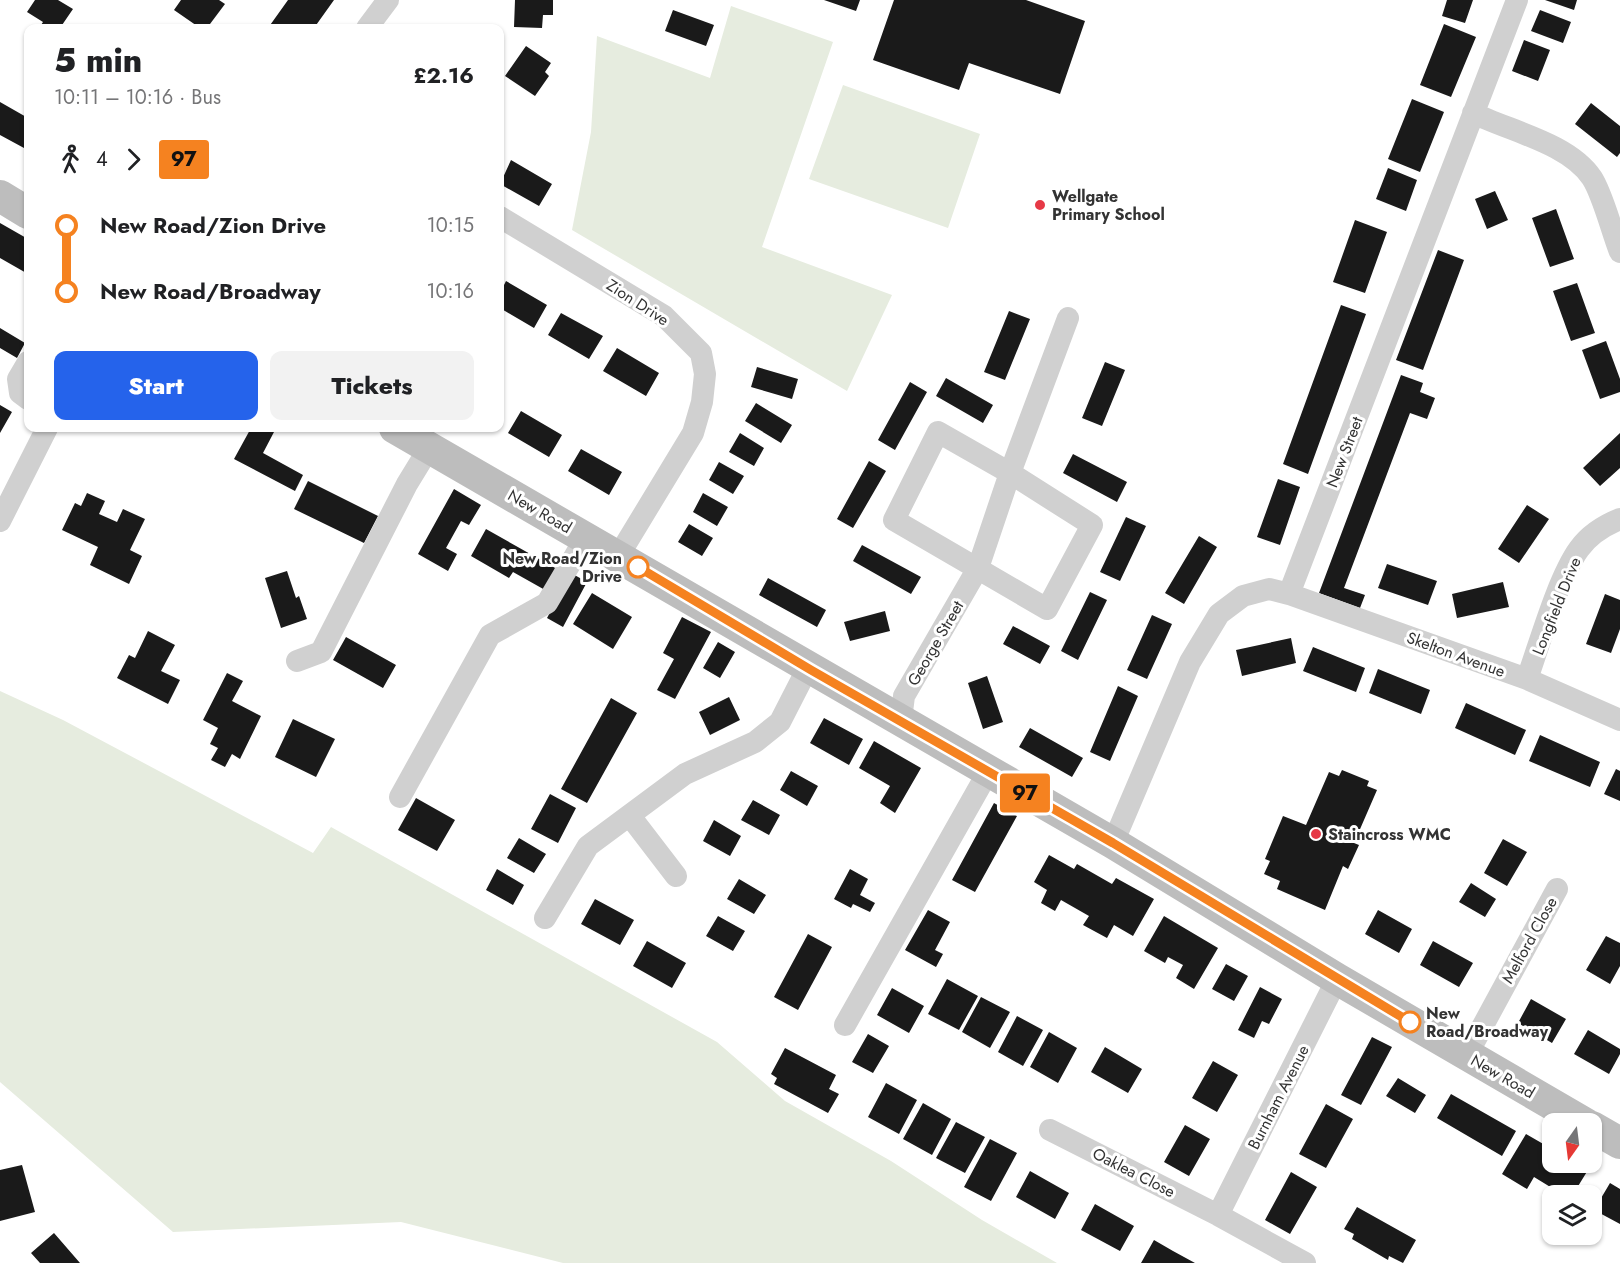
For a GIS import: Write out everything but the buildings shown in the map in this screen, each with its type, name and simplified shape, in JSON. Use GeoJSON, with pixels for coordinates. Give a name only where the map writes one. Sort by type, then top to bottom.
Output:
{"type":"FeatureCollection","features":[{"type":"Feature","properties":{"kind":"street"},"geometry":{"type":"LineString","coordinates":[[370,24],[388,0]]}},
{"type":"Feature","properties":{"kind":"street","name":"New Street"},"geometry":{"type":"LineString","coordinates":[[1289,594],[1517,0]]}},
{"type":"Feature","properties":{"kind":"street"},"geometry":{"type":"LineString","coordinates":[[1473,113],[1556,147],[1578,164],[1592,178],[1620,252]]}},
{"type":"Feature","properties":{"kind":"street"},"geometry":{"type":"LineString","coordinates":[[0,196],[24,211]]}},
{"type":"Feature","properties":{"kind":"street","name":"Zion Drive"},"geometry":{"type":"LineString","coordinates":[[504,219],[664,316],[700,353],[705,374],[702,402],[693,433],[619,555]]}},
{"type":"Feature","properties":{"kind":"street","name":"George Street"},"geometry":{"type":"LineString","coordinates":[[901,720],[904,696],[978,568],[1010,473],[1068,318]]}},
{"type":"Feature","properties":{"kind":"street"},"geometry":{"type":"LineString","coordinates":[[24,369],[18,379],[20,393],[24,396]]}},
{"type":"Feature","properties":{"kind":"street"},"geometry":{"type":"LineString","coordinates":[[0,521],[45,432]]}},
{"type":"Feature","properties":{"kind":"street","name":"New Road"},"geometry":{"type":"LineString","coordinates":[[402,432],[619,555],[811,670],[1113,843],[1337,979],[1567,1113]]}},
{"type":"Feature","properties":{"kind":"street"},"geometry":{"type":"LineString","coordinates":[[938,432],[1010,473],[1092,525],[1047,609],[894,520],[938,432]]}},
{"type":"Feature","properties":{"kind":"street"},"geometry":{"type":"LineString","coordinates":[[297,661],[321,652],[407,484],[429,448]]}},
{"type":"Feature","properties":{"kind":"street","name":"Longfield Drive"},"geometry":{"type":"LineString","coordinates":[[1527,679],[1568,569],[1580,548],[1605,525],[1620,519]]}},
{"type":"Feature","properties":{"kind":"street"},"geometry":{"type":"LineString","coordinates":[[400,797],[490,635],[547,603],[586,537]]}},
{"type":"Feature","properties":{"kind":"street"},"geometry":{"type":"LineString","coordinates":[[1113,843],[1186,671],[1214,622],[1243,596],[1269,589],[1289,594]]}},
{"type":"Feature","properties":{"kind":"street","name":"Skelton Avenue"},"geometry":{"type":"LineString","coordinates":[[1289,594],[1527,679],[1620,720]]}},
{"type":"Feature","properties":{"kind":"street"},"geometry":{"type":"LineString","coordinates":[[545,918],[588,846],[685,774],[755,742],[780,722],[802,679],[811,670]]}},
{"type":"Feature","properties":{"kind":"street"},"geometry":{"type":"LineString","coordinates":[[845,1025],[988,771]]}},
{"type":"Feature","properties":{"kind":"street"},"geometry":{"type":"LineString","coordinates":[[630,816],[676,876]]}},
{"type":"Feature","properties":{"kind":"street","name":"Melford Close"},"geometry":{"type":"LineString","coordinates":[[1467,1055],[1557,889]]}},
{"type":"Feature","properties":{"kind":"street","name":"Burnham Avenue"},"geometry":{"type":"LineString","coordinates":[[1218,1215],[1337,979]]}},
{"type":"Feature","properties":{"kind":"street","name":"Oaklea Close"},"geometry":{"type":"LineString","coordinates":[[1050,1130],[1218,1215],[1305,1263]]}},
{"type":"Feature","properties":{"kind":"street"},"geometry":{"type":"LineString","coordinates":[[1602,1133],[1620,1143]]}},
{"type":"Feature","properties":{"kind":"shaded area"},"geometry":{"type":"Polygon","coordinates":[[[731,6],[833,42],[762,247],[892,295],[847,391],[572,230],[591,132],[597,36],[710,78],[731,6]]]}},
{"type":"Feature","properties":{"kind":"shaded area"},"geometry":{"type":"Polygon","coordinates":[[[843,85],[980,134],[948,228],[809,179],[843,85]]]}},
{"type":"Feature","properties":{"kind":"shaded area"},"geometry":{"type":"Polygon","coordinates":[[[0,691],[63,720],[313,853],[331,827],[717,1042],[785,1101],[891,1161],[982,1220],[1057,1263],[563,1263],[401,1222],[173,1232],[0,1082],[0,691]]]}},
{"type":"Feature","properties":{"kind":"bus line","name":"97"},"geometry":{"type":"LineString","coordinates":[[638,567],[811,670],[1113,843],[1410,1022]]}},
{"type":"Feature","properties":{"kind":"place","name":"Wellgate Primary School"},"geometry":{"type":"Point","coordinates":[1040,205]}},
{"type":"Feature","properties":{"kind":"place","name":"New Road/Zion Drive"},"geometry":{"type":"Point","coordinates":[638,567]}},
{"type":"Feature","properties":{"kind":"place","name":"Staincross WMC"},"geometry":{"type":"Point","coordinates":[1316,834]}},
{"type":"Feature","properties":{"kind":"place","name":"New Road/Broadway"},"geometry":{"type":"Point","coordinates":[1410,1022]}}]}
